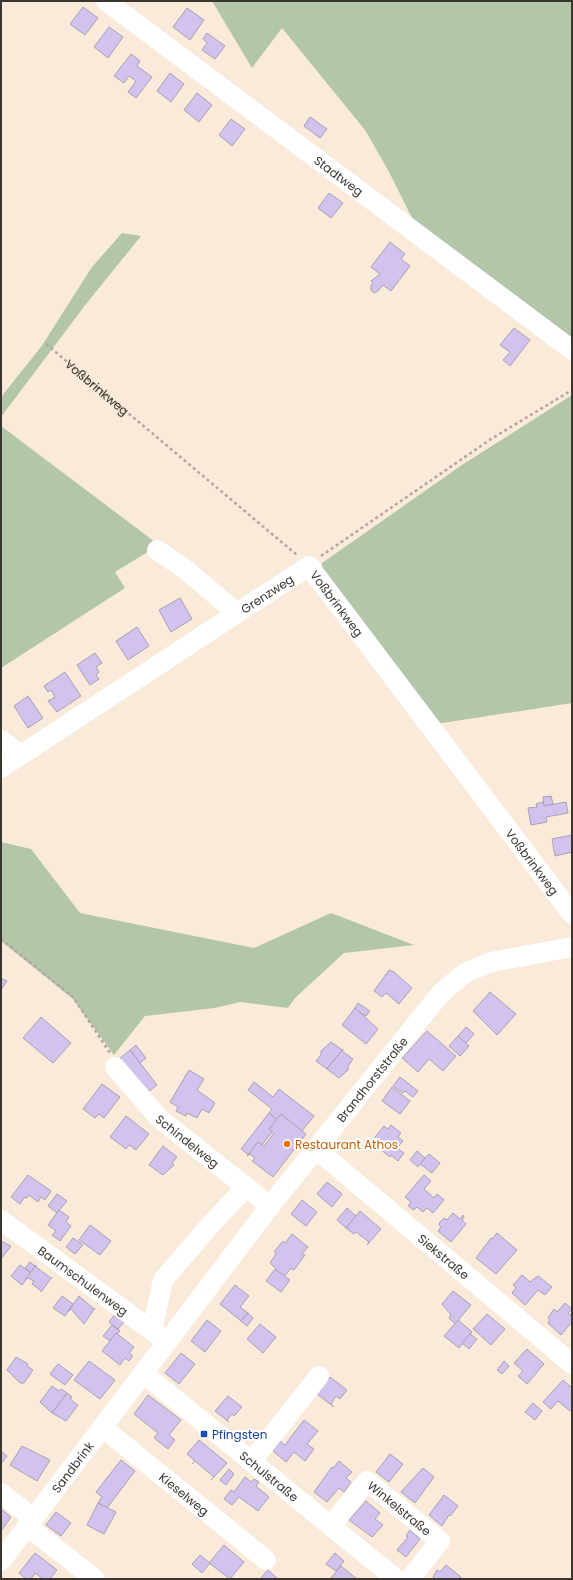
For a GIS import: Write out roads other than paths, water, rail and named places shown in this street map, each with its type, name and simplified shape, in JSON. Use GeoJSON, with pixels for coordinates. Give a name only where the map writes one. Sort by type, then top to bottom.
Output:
{"type":"FeatureCollection","features":[{"type":"Feature","properties":{"kind":"street","name":"Stadtweg"},"geometry":{"type":"LineString","coordinates":[[106,1],[572,350]]}},
{"type":"Feature","properties":{"kind":"street"},"geometry":{"type":"LineString","coordinates":[[157,550],[186,570],[237,613]]}},
{"type":"Feature","properties":{"kind":"street","name":"Grenzweg"},"geometry":{"type":"LineString","coordinates":[[1,768],[20,754],[308,566]]}},
{"type":"Feature","properties":{"kind":"street","name":"Voßbrinkweg"},"geometry":{"type":"LineString","coordinates":[[308,566],[572,914]]}},
{"type":"Feature","properties":{"kind":"street"},"geometry":{"type":"LineString","coordinates":[[1,740],[20,754]]}},
{"type":"Feature","properties":{"kind":"street","name":"Brandhorststraße"},"geometry":{"type":"LineString","coordinates":[[143,1373],[159,1336],[270,1206],[441,993],[464,973],[491,962],[572,947]]}},
{"type":"Feature","properties":{"kind":"street","name":"Schindelweg"},"geometry":{"type":"LineString","coordinates":[[115,1067],[159,1118],[270,1206]]}},
{"type":"Feature","properties":{"kind":"street","name":"Siekstraße"},"geometry":{"type":"LineString","coordinates":[[316,1149],[570,1359]]}},
{"type":"Feature","properties":{"kind":"street"},"geometry":{"type":"LineString","coordinates":[[159,1336],[163,1280],[212,1223],[246,1187]]}},
{"type":"Feature","properties":{"kind":"street","name":"Baumschulenweg"},"geometry":{"type":"LineString","coordinates":[[1,1220],[159,1336]]}},
{"type":"Feature","properties":{"kind":"street","name":"Sandbrink"},"geometry":{"type":"LineString","coordinates":[[1,1561],[143,1373]]}},
{"type":"Feature","properties":{"kind":"street","name":"Schulstraße"},"geometry":{"type":"LineString","coordinates":[[143,1373],[396,1579]]}},
{"type":"Feature","properties":{"kind":"street"},"geometry":{"type":"LineString","coordinates":[[252,1461],[319,1376]]}},
{"type":"Feature","properties":{"kind":"street","name":"Kieselweg"},"geometry":{"type":"LineString","coordinates":[[102,1427],[266,1560]]}},
{"type":"Feature","properties":{"kind":"street","name":"Winkelstraße"},"geometry":{"type":"LineString","coordinates":[[331,1526],[367,1481],[440,1541],[410,1579]]}},
{"type":"Feature","properties":{"kind":"street"},"geometry":{"type":"LineString","coordinates":[[1,1494],[30,1522],[95,1579]]}},
{"type":"Feature","properties":{"kind":"place","name":"Restaurant Athos"},"geometry":{"type":"Point","coordinates":[287,1144]}},
{"type":"Feature","properties":{"kind":"place","name":"Pfingsten"},"geometry":{"type":"Point","coordinates":[204,1434]}}]}
